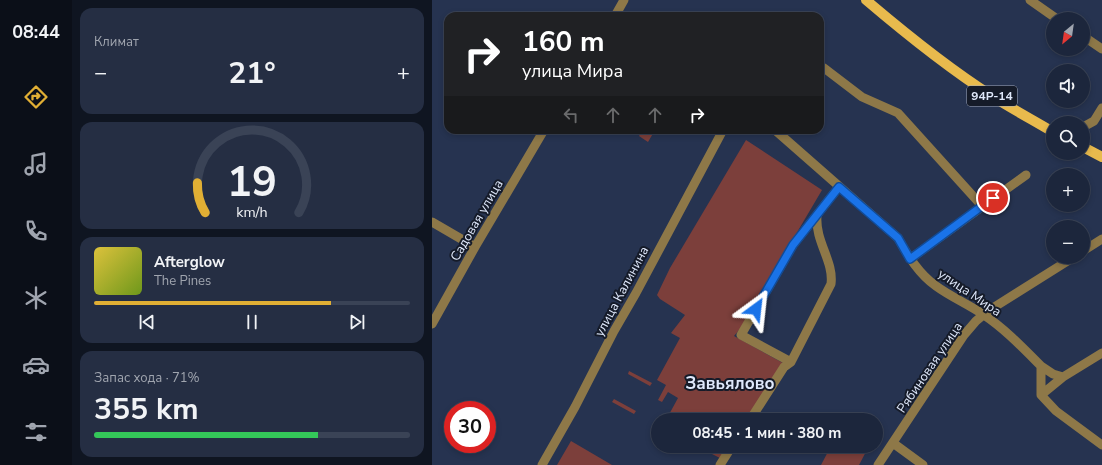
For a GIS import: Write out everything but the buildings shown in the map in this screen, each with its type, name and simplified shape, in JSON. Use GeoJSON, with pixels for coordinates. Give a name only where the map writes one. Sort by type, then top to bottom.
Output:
{"type":"FeatureCollection","features":[{"type":"Feature","properties":{"kind":"main road","name":"94Р-14"},"geometry":{"type":"LineString","coordinates":[[866,0],[934,56],[992,96],[1046,128]]}},
{"type":"Feature","properties":{"kind":"main road"},"geometry":{"type":"LineString","coordinates":[[1090,151],[1102,157]]}},
{"type":"Feature","properties":{"kind":"street"},"geometry":{"type":"LineString","coordinates":[[618,12],[624,0]]}},
{"type":"Feature","properties":{"kind":"street"},"geometry":{"type":"LineString","coordinates":[[1030,0],[1047,12]]}},
{"type":"Feature","properties":{"kind":"street"},"geometry":{"type":"LineString","coordinates":[[1090,41],[1102,49]]}},
{"type":"Feature","properties":{"kind":"street"},"geometry":{"type":"LineString","coordinates":[[824,68],[862,97],[898,113],[982,206]]}},
{"type":"Feature","properties":{"kind":"street"},"geometry":{"type":"LineString","coordinates":[[1090,123],[1094,121],[1102,108]]}},
{"type":"Feature","properties":{"kind":"street","name":"Садовая улица"},"geometry":{"type":"LineString","coordinates":[[432,324],[475,247],[542,134]]}},
{"type":"Feature","properties":{"kind":"street","name":"улица Калинина"},"geometry":{"type":"LineString","coordinates":[[542,465],[575,407],[614,331],[636,293],[721,134]]}},
{"type":"Feature","properties":{"kind":"street","name":"улица Мира"},"geometry":{"type":"LineString","coordinates":[[779,134],[898,238],[910,259],[921,273],[936,286],[984,315],[1020,344],[1041,366],[1053,374],[1063,377]]}},
{"type":"Feature","properties":{"kind":"street"},"geometry":{"type":"LineString","coordinates":[[910,259],[1026,175]]}},
{"type":"Feature","properties":{"kind":"street"},"geometry":{"type":"LineString","coordinates":[[791,362],[741,335],[793,245],[839,187]]}},
{"type":"Feature","properties":{"kind":"street"},"geometry":{"type":"LineString","coordinates":[[754,413],[784,367],[791,362],[830,284],[831,270],[819,238],[816,225],[817,216]]}},
{"type":"Feature","properties":{"kind":"street"},"geometry":{"type":"LineString","coordinates":[[432,222],[475,247]]}},
{"type":"Feature","properties":{"kind":"street"},"geometry":{"type":"LineString","coordinates":[[1090,247],[1102,239]]}},
{"type":"Feature","properties":{"kind":"street","name":"Рябиновая улица"},"geometry":{"type":"LineString","coordinates":[[878,465],[964,335],[976,321],[988,311],[1063,264]]}},
{"type":"Feature","properties":{"kind":"street"},"geometry":{"type":"LineString","coordinates":[[1041,395],[1063,377],[1102,353]]}},
{"type":"Feature","properties":{"kind":"street"},"geometry":{"type":"LineString","coordinates":[[1041,366],[1041,395],[1056,411],[1102,445]]}},
{"type":"Feature","properties":{"kind":"street"},"geometry":{"type":"LineString","coordinates":[[893,443],[923,465]]}},
{"type":"Feature","properties":{"kind":"street"},"geometry":{"type":"LineString","coordinates":[[720,465],[728,453]]}},
{"type":"Feature","properties":{"kind":"shaded area"},"geometry":{"type":"Polygon","coordinates":[[[640,134],[653,134],[648,142],[639,136],[640,134]]]}},
{"type":"Feature","properties":{"kind":"shaded area"},"geometry":{"type":"Polygon","coordinates":[[[746,140],[822,190],[740,329],[734,336],[783,363],[751,413],[670,413],[678,398],[668,392],[662,402],[658,400],[666,385],[657,380],[680,338],[671,333],[685,315],[660,299],[657,295],[670,268],[746,140]]]}},
{"type":"Feature","properties":{"kind":"shaded area"},"geometry":{"type":"Polygon","coordinates":[[[629,371],[652,383],[650,386],[628,374],[629,371]]]}},
{"type":"Feature","properties":{"kind":"shaded area"},"geometry":{"type":"Polygon","coordinates":[[[614,399],[636,411],[634,414],[612,402],[614,399]]]}},
{"type":"Feature","properties":{"kind":"shaded area"},"geometry":{"type":"Polygon","coordinates":[[[571,441],[612,465],[557,465],[571,441]]]}},
{"type":"Feature","properties":{"kind":"shaded area"},"geometry":{"type":"Polygon","coordinates":[[[710,453],[726,453],[722,459],[710,453]]]}},
{"type":"Feature","properties":{"kind":"shaded area"},"geometry":{"type":"Polygon","coordinates":[[[827,453],[865,453],[859,465],[821,465],[827,453]]]}},
{"type":"Feature","properties":{"kind":"district","name":"Завьялово"},"geometry":{"type":"Point","coordinates":[730,383]}},
{"type":"Feature","properties":{"kind":"route"},"geometry":{"type":"LineString","coordinates":[[756,309],[793,245],[839,187],[898,238],[910,259],[993,198]]}}]}
